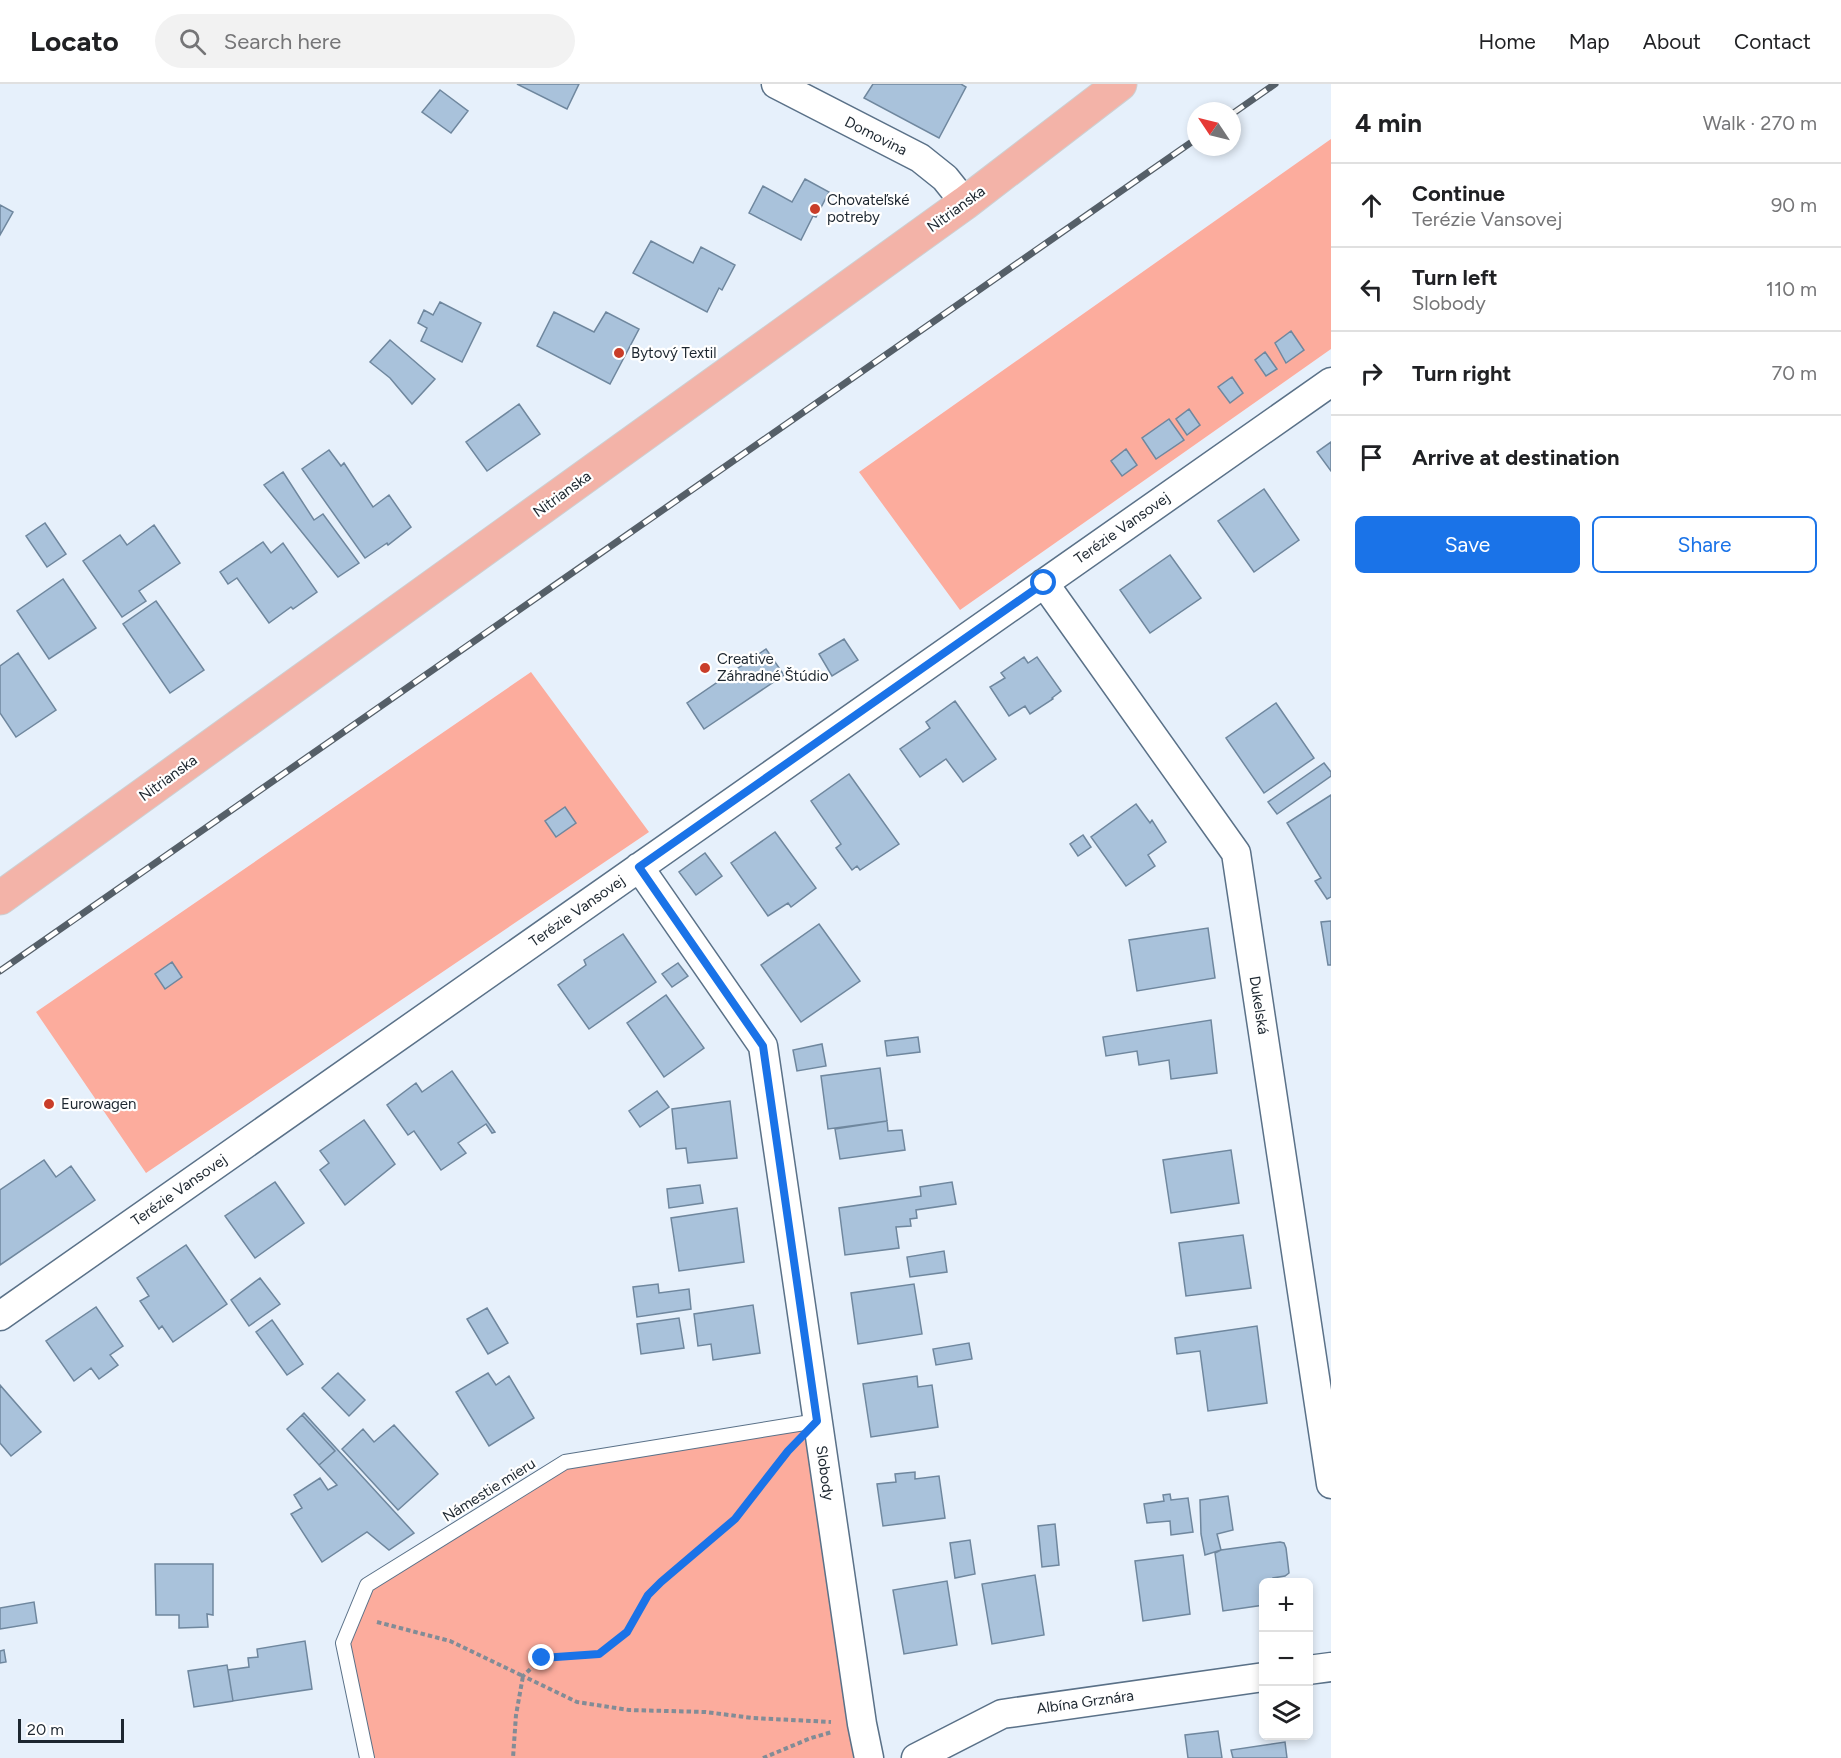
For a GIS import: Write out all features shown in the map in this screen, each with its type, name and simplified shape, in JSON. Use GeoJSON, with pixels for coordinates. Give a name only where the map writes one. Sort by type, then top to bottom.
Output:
{"type":"FeatureCollection","features":[{"type":"Feature","properties":{"kind":"main road","name":"Nitrianska"},"geometry":{"type":"LineString","coordinates":[[0,898],[965,203],[1120,84]]}},
{"type":"Feature","properties":{"kind":"street","name":"Domovina"},"geometry":{"type":"LineString","coordinates":[[776,84],[920,158],[945,178],[965,203]]}},
{"type":"Feature","properties":{"kind":"street","name":"Terézie Vansovej"},"geometry":{"type":"LineString","coordinates":[[0,1316],[1331,382]]}},
{"type":"Feature","properties":{"kind":"street","name":"Dukelská"},"geometry":{"type":"LineString","coordinates":[[1044,583],[1236,853],[1331,1484]]}},
{"type":"Feature","properties":{"kind":"street","name":"Slobody"},"geometry":{"type":"LineString","coordinates":[[639,867],[763,1046],[862,1724],[869,1758]]}},
{"type":"Feature","properties":{"kind":"street"},"geometry":{"type":"LineString","coordinates":[[1313,1669],[1331,1667]]}},
{"type":"Feature","properties":{"kind":"street","name":"Albína Grznára"},"geometry":{"type":"LineString","coordinates":[[916,1758],[1002,1714],[1259,1678]]}},
{"type":"Feature","properties":{"kind":"lane","name":"Námestie mieru"},"geometry":{"type":"LineString","coordinates":[[367,1758],[343,1643],[367,1585],[566,1462],[817,1421]]}},
{"type":"Feature","properties":{"kind":"path"},"geometry":{"type":"LineString","coordinates":[[513,1758],[516,1715],[523,1676],[542,1658],[599,1654],[627,1632],[648,1595],[735,1519],[788,1451],[817,1421]]}},
{"type":"Feature","properties":{"kind":"path"},"geometry":{"type":"LineString","coordinates":[[354,1616],[450,1641],[577,1702],[629,1710],[706,1712],[753,1718],[862,1724]]}},
{"type":"Feature","properties":{"kind":"path"},"geometry":{"type":"LineString","coordinates":[[763,1758],[811,1738],[862,1724]]}},
{"type":"Feature","properties":{"kind":"shaded area"},"geometry":{"type":"Polygon","coordinates":[[[1331,139],[1331,349],[960,610],[859,472],[1331,139]]]}},
{"type":"Feature","properties":{"kind":"shaded area"},"geometry":{"type":"Polygon","coordinates":[[[531,672],[649,832],[146,1173],[36,1012],[531,672]]]}},
{"type":"Feature","properties":{"kind":"shaded area"},"geometry":{"type":"Polygon","coordinates":[[[817,1421],[869,1758],[367,1758],[343,1643],[367,1585],[565,1462],[817,1421]]]}},
{"type":"Feature","properties":{"kind":"building"},"geometry":{"type":"Polygon","coordinates":[[[517,84],[579,84],[567,109],[517,84]]]}},
{"type":"Feature","properties":{"kind":"building"},"geometry":{"type":"Polygon","coordinates":[[[873,84],[961,84],[966,87],[939,138],[864,98],[873,84]]]}},
{"type":"Feature","properties":{"kind":"building"},"geometry":{"type":"Polygon","coordinates":[[[440,90],[468,111],[451,133],[422,112],[440,90]]]}},
{"type":"Feature","properties":{"kind":"building"},"geometry":{"type":"Polygon","coordinates":[[[805,179],[829,192],[801,240],[749,213],[763,186],[792,202],[805,179]]]}},
{"type":"Feature","properties":{"kind":"building"},"geometry":{"type":"Polygon","coordinates":[[[0,205],[13,212],[0,235],[0,205]]]}},
{"type":"Feature","properties":{"kind":"building"},"geometry":{"type":"Polygon","coordinates":[[[651,241],[693,263],[701,247],[735,265],[722,290],[719,288],[707,312],[633,273],[651,241]]]}},
{"type":"Feature","properties":{"kind":"building"},"geometry":{"type":"Polygon","coordinates":[[[440,302],[481,323],[462,362],[421,341],[427,328],[418,323],[424,310],[433,315],[440,302]]]}},
{"type":"Feature","properties":{"kind":"building"},"geometry":{"type":"Polygon","coordinates":[[[554,312],[594,332],[606,312],[639,329],[610,384],[537,346],[554,312]]]}},
{"type":"Feature","properties":{"kind":"building"},"geometry":{"type":"Polygon","coordinates":[[[1291,331],[1304,350],[1286,363],[1275,343],[1291,331]]]}},
{"type":"Feature","properties":{"kind":"building"},"geometry":{"type":"Polygon","coordinates":[[[390,340],[435,379],[412,404],[390,378],[370,362],[390,340]]]}},
{"type":"Feature","properties":{"kind":"building"},"geometry":{"type":"Polygon","coordinates":[[[1265,352],[1277,369],[1266,376],[1255,360],[1265,352]]]}},
{"type":"Feature","properties":{"kind":"building"},"geometry":{"type":"Polygon","coordinates":[[[1232,377],[1243,393],[1230,403],[1218,387],[1232,377]]]}},
{"type":"Feature","properties":{"kind":"building"},"geometry":{"type":"Polygon","coordinates":[[[519,404],[540,434],[487,471],[466,442],[519,404]]]}},
{"type":"Feature","properties":{"kind":"building"},"geometry":{"type":"Polygon","coordinates":[[[1189,409],[1200,425],[1187,435],[1176,419],[1189,409]]]}},
{"type":"Feature","properties":{"kind":"building"},"geometry":{"type":"Polygon","coordinates":[[[1169,419],[1184,440],[1156,459],[1142,438],[1169,419]]]}},
{"type":"Feature","properties":{"kind":"building"},"geometry":{"type":"Polygon","coordinates":[[[1331,442],[1331,471],[1317,452],[1331,442]]]}},
{"type":"Feature","properties":{"kind":"building"},"geometry":{"type":"Polygon","coordinates":[[[1126,449],[1137,465],[1122,476],[1111,461],[1126,449]]]}},
{"type":"Feature","properties":{"kind":"building"},"geometry":{"type":"Polygon","coordinates":[[[329,450],[341,466],[344,463],[373,507],[389,495],[411,527],[388,545],[387,543],[365,558],[302,469],[329,450]]]}},
{"type":"Feature","properties":{"kind":"building"},"geometry":{"type":"Polygon","coordinates":[[[283,472],[314,520],[323,514],[359,563],[338,577],[264,485],[283,472]]]}},
{"type":"Feature","properties":{"kind":"building"},"geometry":{"type":"Polygon","coordinates":[[[1264,489],[1299,540],[1254,572],[1218,521],[1264,489]]]}},
{"type":"Feature","properties":{"kind":"building"},"geometry":{"type":"Polygon","coordinates":[[[45,523],[66,554],[47,567],[26,536],[45,523]]]}},
{"type":"Feature","properties":{"kind":"building"},"geometry":{"type":"Polygon","coordinates":[[[154,525],[180,563],[139,591],[146,601],[122,617],[83,561],[120,535],[127,545],[154,525]]]}},
{"type":"Feature","properties":{"kind":"building"},"geometry":{"type":"Polygon","coordinates":[[[263,542],[271,553],[283,543],[317,592],[269,623],[237,578],[228,584],[220,572],[263,542]]]}},
{"type":"Feature","properties":{"kind":"building"},"geometry":{"type":"Polygon","coordinates":[[[1170,555],[1201,598],[1150,633],[1120,590],[1170,555]]]}},
{"type":"Feature","properties":{"kind":"building"},"geometry":{"type":"Polygon","coordinates":[[[63,579],[96,628],[49,659],[17,611],[63,579]]]}},
{"type":"Feature","properties":{"kind":"building"},"geometry":{"type":"Polygon","coordinates":[[[156,601],[204,670],[170,693],[123,624],[156,601]]]}},
{"type":"Feature","properties":{"kind":"building"},"geometry":{"type":"Polygon","coordinates":[[[844,639],[858,660],[832,676],[819,654],[844,639]]]}},
{"type":"Feature","properties":{"kind":"building"},"geometry":{"type":"Polygon","coordinates":[[[766,649],[784,675],[704,729],[687,703],[766,649]]]}},
{"type":"Feature","properties":{"kind":"building"},"geometry":{"type":"Polygon","coordinates":[[[18,653],[56,710],[16,737],[0,713],[0,666],[18,653]]]}},
{"type":"Feature","properties":{"kind":"building"},"geometry":{"type":"Polygon","coordinates":[[[1024,657],[1028,663],[1037,657],[1061,691],[1030,714],[1025,706],[1009,716],[990,687],[1005,678],[1001,673],[1024,657]]]}},
{"type":"Feature","properties":{"kind":"building"},"geometry":{"type":"Polygon","coordinates":[[[955,701],[996,759],[963,782],[946,759],[920,777],[900,749],[930,728],[926,722],[955,701]]]}},
{"type":"Feature","properties":{"kind":"building"},"geometry":{"type":"Polygon","coordinates":[[[1276,703],[1314,758],[1264,793],[1226,738],[1276,703]]]}},
{"type":"Feature","properties":{"kind":"building"},"geometry":{"type":"Polygon","coordinates":[[[1324,763],[1331,772],[1331,776],[1277,814],[1268,802],[1324,763]]]}},
{"type":"Feature","properties":{"kind":"building"},"geometry":{"type":"Polygon","coordinates":[[[849,774],[899,844],[860,870],[857,866],[852,870],[836,848],[841,844],[811,801],[849,774]]]}},
{"type":"Feature","properties":{"kind":"building"},"geometry":{"type":"Polygon","coordinates":[[[1331,795],[1331,897],[1327,899],[1315,881],[1321,878],[1287,823],[1331,795]]]}},
{"type":"Feature","properties":{"kind":"building"},"geometry":{"type":"Polygon","coordinates":[[[1136,804],[1150,823],[1152,820],[1166,842],[1148,855],[1155,866],[1126,886],[1091,837],[1136,804]]]}},
{"type":"Feature","properties":{"kind":"building"},"geometry":{"type":"Polygon","coordinates":[[[565,807],[576,823],[556,837],[545,821],[565,807]]]}},
{"type":"Feature","properties":{"kind":"building"},"geometry":{"type":"Polygon","coordinates":[[[775,832],[816,888],[791,907],[788,903],[768,916],[731,863],[775,832]]]}},
{"type":"Feature","properties":{"kind":"building"},"geometry":{"type":"Polygon","coordinates":[[[1083,835],[1091,847],[1078,856],[1070,844],[1083,835]]]}},
{"type":"Feature","properties":{"kind":"building"},"geometry":{"type":"Polygon","coordinates":[[[705,853],[722,876],[696,895],[679,872],[705,853]]]}},
{"type":"Feature","properties":{"kind":"building"},"geometry":{"type":"Polygon","coordinates":[[[1331,921],[1331,965],[1328,965],[1321,922],[1331,921]]]}},
{"type":"Feature","properties":{"kind":"building"},"geometry":{"type":"Polygon","coordinates":[[[819,924],[860,981],[801,1022],[761,965],[819,924]]]}},
{"type":"Feature","properties":{"kind":"building"},"geometry":{"type":"Polygon","coordinates":[[[1208,928],[1215,978],[1137,991],[1129,940],[1208,928]]]}},
{"type":"Feature","properties":{"kind":"building"},"geometry":{"type":"Polygon","coordinates":[[[623,934],[656,982],[589,1029],[558,985],[586,965],[584,960],[623,934]]]}},
{"type":"Feature","properties":{"kind":"building"},"geometry":{"type":"Polygon","coordinates":[[[172,962],[182,977],[165,989],[155,974],[172,962]]]}},
{"type":"Feature","properties":{"kind":"building"},"geometry":{"type":"Polygon","coordinates":[[[678,963],[688,976],[672,987],[662,974],[678,963]]]}},
{"type":"Feature","properties":{"kind":"building"},"geometry":{"type":"Polygon","coordinates":[[[666,995],[704,1048],[664,1077],[627,1023],[666,995]]]}},
{"type":"Feature","properties":{"kind":"building"},"geometry":{"type":"Polygon","coordinates":[[[1211,1020],[1217,1073],[1171,1079],[1169,1060],[1139,1065],[1137,1051],[1106,1056],[1103,1037],[1211,1020]]]}},
{"type":"Feature","properties":{"kind":"building"},"geometry":{"type":"Polygon","coordinates":[[[918,1037],[920,1052],[887,1056],[885,1041],[918,1037]]]}},
{"type":"Feature","properties":{"kind":"building"},"geometry":{"type":"Polygon","coordinates":[[[822,1044],[826,1066],[797,1071],[793,1050],[822,1044]]]}},
{"type":"Feature","properties":{"kind":"building"},"geometry":{"type":"Polygon","coordinates":[[[880,1068],[887,1121],[828,1129],[821,1076],[880,1068]]]}},
{"type":"Feature","properties":{"kind":"building"},"geometry":{"type":"Polygon","coordinates":[[[452,1071],[495,1132],[492,1133],[486,1124],[458,1143],[466,1153],[441,1170],[414,1131],[408,1135],[387,1105],[416,1083],[422,1092],[452,1071]]]}},
{"type":"Feature","properties":{"kind":"building"},"geometry":{"type":"Polygon","coordinates":[[[657,1091],[669,1107],[640,1127],[629,1111],[657,1091]]]}},
{"type":"Feature","properties":{"kind":"building"},"geometry":{"type":"Polygon","coordinates":[[[730,1101],[737,1158],[688,1163],[686,1148],[676,1149],[672,1109],[730,1101]]]}},
{"type":"Feature","properties":{"kind":"building"},"geometry":{"type":"Polygon","coordinates":[[[364,1120],[395,1164],[345,1205],[320,1170],[329,1163],[320,1151],[364,1120]]]}},
{"type":"Feature","properties":{"kind":"building"},"geometry":{"type":"Polygon","coordinates":[[[887,1121],[888,1131],[902,1130],[905,1150],[840,1159],[835,1129],[887,1121]]]}},
{"type":"Feature","properties":{"kind":"building"},"geometry":{"type":"Polygon","coordinates":[[[1231,1150],[1239,1203],[1171,1213],[1163,1160],[1231,1150]]]}},
{"type":"Feature","properties":{"kind":"building"},"geometry":{"type":"Polygon","coordinates":[[[44,1160],[56,1177],[71,1166],[95,1200],[0,1265],[0,1190],[44,1160]]]}},
{"type":"Feature","properties":{"kind":"building"},"geometry":{"type":"Polygon","coordinates":[[[275,1182],[304,1223],[255,1258],[225,1216],[275,1182]]]}},
{"type":"Feature","properties":{"kind":"building"},"geometry":{"type":"Polygon","coordinates":[[[952,1182],[956,1204],[916,1210],[917,1218],[910,1219],[911,1226],[896,1227],[899,1248],[845,1255],[839,1208],[921,1196],[920,1187],[952,1182]]]}},
{"type":"Feature","properties":{"kind":"building"},"geometry":{"type":"Polygon","coordinates":[[[700,1185],[703,1203],[669,1208],[667,1189],[700,1185]]]}},
{"type":"Feature","properties":{"kind":"building"},"geometry":{"type":"Polygon","coordinates":[[[737,1208],[744,1262],[679,1271],[671,1218],[737,1208]]]}},
{"type":"Feature","properties":{"kind":"building"},"geometry":{"type":"Polygon","coordinates":[[[1243,1235],[1251,1288],[1186,1296],[1179,1243],[1243,1235]]]}},
{"type":"Feature","properties":{"kind":"building"},"geometry":{"type":"Polygon","coordinates":[[[186,1245],[227,1304],[173,1342],[162,1326],[159,1329],[140,1301],[149,1296],[137,1278],[186,1245]]]}},
{"type":"Feature","properties":{"kind":"building"},"geometry":{"type":"Polygon","coordinates":[[[944,1251],[947,1272],[910,1277],[907,1257],[944,1251]]]}},
{"type":"Feature","properties":{"kind":"building"},"geometry":{"type":"Polygon","coordinates":[[[260,1278],[280,1304],[249,1326],[231,1300],[260,1278]]]}},
{"type":"Feature","properties":{"kind":"building"},"geometry":{"type":"Polygon","coordinates":[[[658,1284],[659,1293],[689,1289],[691,1309],[637,1317],[633,1287],[658,1284]]]}},
{"type":"Feature","properties":{"kind":"building"},"geometry":{"type":"Polygon","coordinates":[[[914,1284],[922,1334],[858,1344],[851,1293],[914,1284]]]}},
{"type":"Feature","properties":{"kind":"building"},"geometry":{"type":"Polygon","coordinates":[[[753,1305],[760,1353],[713,1360],[711,1344],[698,1346],[694,1314],[753,1305]]]}},
{"type":"Feature","properties":{"kind":"building"},"geometry":{"type":"Polygon","coordinates":[[[96,1307],[123,1346],[110,1355],[118,1365],[99,1379],[91,1368],[74,1381],[46,1341],[96,1307]]]}},
{"type":"Feature","properties":{"kind":"building"},"geometry":{"type":"Polygon","coordinates":[[[487,1308],[508,1343],[488,1354],[467,1319],[487,1308]]]}},
{"type":"Feature","properties":{"kind":"building"},"geometry":{"type":"Polygon","coordinates":[[[679,1318],[684,1348],[641,1354],[637,1324],[679,1318]]]}},
{"type":"Feature","properties":{"kind":"building"},"geometry":{"type":"Polygon","coordinates":[[[272,1320],[303,1364],[287,1375],[256,1332],[272,1320]]]}},
{"type":"Feature","properties":{"kind":"building"},"geometry":{"type":"Polygon","coordinates":[[[1257,1326],[1267,1403],[1208,1411],[1200,1351],[1177,1354],[1175,1338],[1257,1326]]]}},
{"type":"Feature","properties":{"kind":"building"},"geometry":{"type":"Polygon","coordinates":[[[969,1343],[972,1359],[936,1365],[933,1349],[969,1343]]]}},
{"type":"Feature","properties":{"kind":"building"},"geometry":{"type":"Polygon","coordinates":[[[338,1373],[365,1400],[349,1416],[322,1388],[338,1373]]]}},
{"type":"Feature","properties":{"kind":"building"},"geometry":{"type":"Polygon","coordinates":[[[488,1373],[496,1385],[509,1376],[534,1418],[489,1446],[456,1392],[488,1373]]]}},
{"type":"Feature","properties":{"kind":"building"},"geometry":{"type":"Polygon","coordinates":[[[917,1376],[918,1387],[932,1385],[938,1427],[871,1437],[863,1384],[917,1376]]]}},
{"type":"Feature","properties":{"kind":"building"},"geometry":{"type":"Polygon","coordinates":[[[0,1385],[41,1432],[11,1456],[0,1443],[0,1385]]]}},
{"type":"Feature","properties":{"kind":"building"},"geometry":{"type":"Polygon","coordinates":[[[304,1413],[414,1533],[389,1550],[367,1532],[322,1562],[291,1514],[302,1508],[294,1495],[320,1478],[328,1490],[337,1485],[319,1465],[335,1451],[302,1415],[304,1413]]]}},
{"type":"Feature","properties":{"kind":"building"},"geometry":{"type":"Polygon","coordinates":[[[302,1415],[335,1451],[319,1465],[287,1429],[302,1415]]]}},
{"type":"Feature","properties":{"kind":"building"},"geometry":{"type":"Polygon","coordinates":[[[394,1425],[438,1474],[398,1510],[342,1449],[363,1429],[374,1442],[394,1425]]]}},
{"type":"Feature","properties":{"kind":"building"},"geometry":{"type":"Polygon","coordinates":[[[915,1472],[915,1479],[939,1476],[945,1518],[883,1526],[877,1484],[896,1482],[895,1474],[915,1472]]]}},
{"type":"Feature","properties":{"kind":"building"},"geometry":{"type":"Polygon","coordinates":[[[1170,1494],[1171,1500],[1188,1498],[1193,1532],[1171,1535],[1170,1521],[1147,1523],[1144,1504],[1164,1501],[1163,1495],[1170,1494]]]}},
{"type":"Feature","properties":{"kind":"building"},"geometry":{"type":"Polygon","coordinates":[[[1228,1496],[1233,1530],[1217,1534],[1221,1550],[1205,1555],[1201,1534],[1200,1500],[1228,1496]]]}},
{"type":"Feature","properties":{"kind":"building"},"geometry":{"type":"Polygon","coordinates":[[[1055,1524],[1059,1565],[1042,1567],[1038,1526],[1055,1524]]]}},
{"type":"Feature","properties":{"kind":"building"},"geometry":{"type":"Polygon","coordinates":[[[970,1540],[975,1574],[955,1578],[950,1543],[970,1540]]]}},
{"type":"Feature","properties":{"kind":"building"},"geometry":{"type":"Polygon","coordinates":[[[1284,1543],[1289,1573],[1273,1578],[1259,1578],[1259,1606],[1223,1611],[1215,1553],[1221,1550],[1284,1543]]]}},
{"type":"Feature","properties":{"kind":"building"},"geometry":{"type":"Polygon","coordinates":[[[1183,1555],[1190,1614],[1143,1621],[1135,1561],[1183,1555]]]}},
{"type":"Feature","properties":{"kind":"building"},"geometry":{"type":"Polygon","coordinates":[[[155,1564],[213,1564],[213,1615],[207,1614],[208,1627],[179,1628],[179,1615],[156,1615],[155,1564]]]}},
{"type":"Feature","properties":{"kind":"building"},"geometry":{"type":"Polygon","coordinates":[[[1035,1575],[1044,1635],[992,1644],[982,1584],[1035,1575]]]}},
{"type":"Feature","properties":{"kind":"building"},"geometry":{"type":"Polygon","coordinates":[[[947,1581],[957,1645],[904,1654],[893,1590],[947,1581]]]}},
{"type":"Feature","properties":{"kind":"building"},"geometry":{"type":"Polygon","coordinates":[[[34,1602],[37,1623],[0,1629],[0,1608],[34,1602]]]}},
{"type":"Feature","properties":{"kind":"building"},"geometry":{"type":"Polygon","coordinates":[[[305,1641],[312,1689],[233,1701],[228,1670],[249,1667],[248,1658],[258,1657],[257,1649],[305,1641]]]}},
{"type":"Feature","properties":{"kind":"building"},"geometry":{"type":"Polygon","coordinates":[[[4,1650],[6,1662],[0,1663],[0,1651],[4,1650]]]}},
{"type":"Feature","properties":{"kind":"building"},"geometry":{"type":"Polygon","coordinates":[[[227,1665],[233,1701],[194,1707],[188,1671],[227,1665]]]}},
{"type":"Feature","properties":{"kind":"building"},"geometry":{"type":"Polygon","coordinates":[[[1218,1731],[1222,1758],[1188,1758],[1185,1735],[1218,1731]]]}},
{"type":"Feature","properties":{"kind":"building"},"geometry":{"type":"Polygon","coordinates":[[[1285,1742],[1287,1758],[1233,1758],[1231,1750],[1285,1742]]]}},
{"type":"Feature","properties":{"kind":"railway"},"geometry":{"type":"LineString","coordinates":[[1241,108],[1275,84]]}},
{"type":"Feature","properties":{"kind":"railway"},"geometry":{"type":"LineString","coordinates":[[0,971],[1187,145]]}},
{"type":"Feature","properties":{"kind":"place","name":"Chovateľské potreby"},"geometry":{"type":"Point","coordinates":[815,209]}},
{"type":"Feature","properties":{"kind":"place","name":"Bytový Textil"},"geometry":{"type":"Point","coordinates":[619,353]}},
{"type":"Feature","properties":{"kind":"place","name":"Creative Záhradné Štúdio"},"geometry":{"type":"Point","coordinates":[705,668]}},
{"type":"Feature","properties":{"kind":"place","name":"Eurowagen"},"geometry":{"type":"Point","coordinates":[49,1104]}},
{"type":"Feature","properties":{"kind":"route"},"geometry":{"type":"LineString","coordinates":[[542,1658],[599,1654],[627,1632],[648,1595],[735,1519],[788,1451],[817,1421],[763,1046],[639,867],[1044,583]]}}]}
